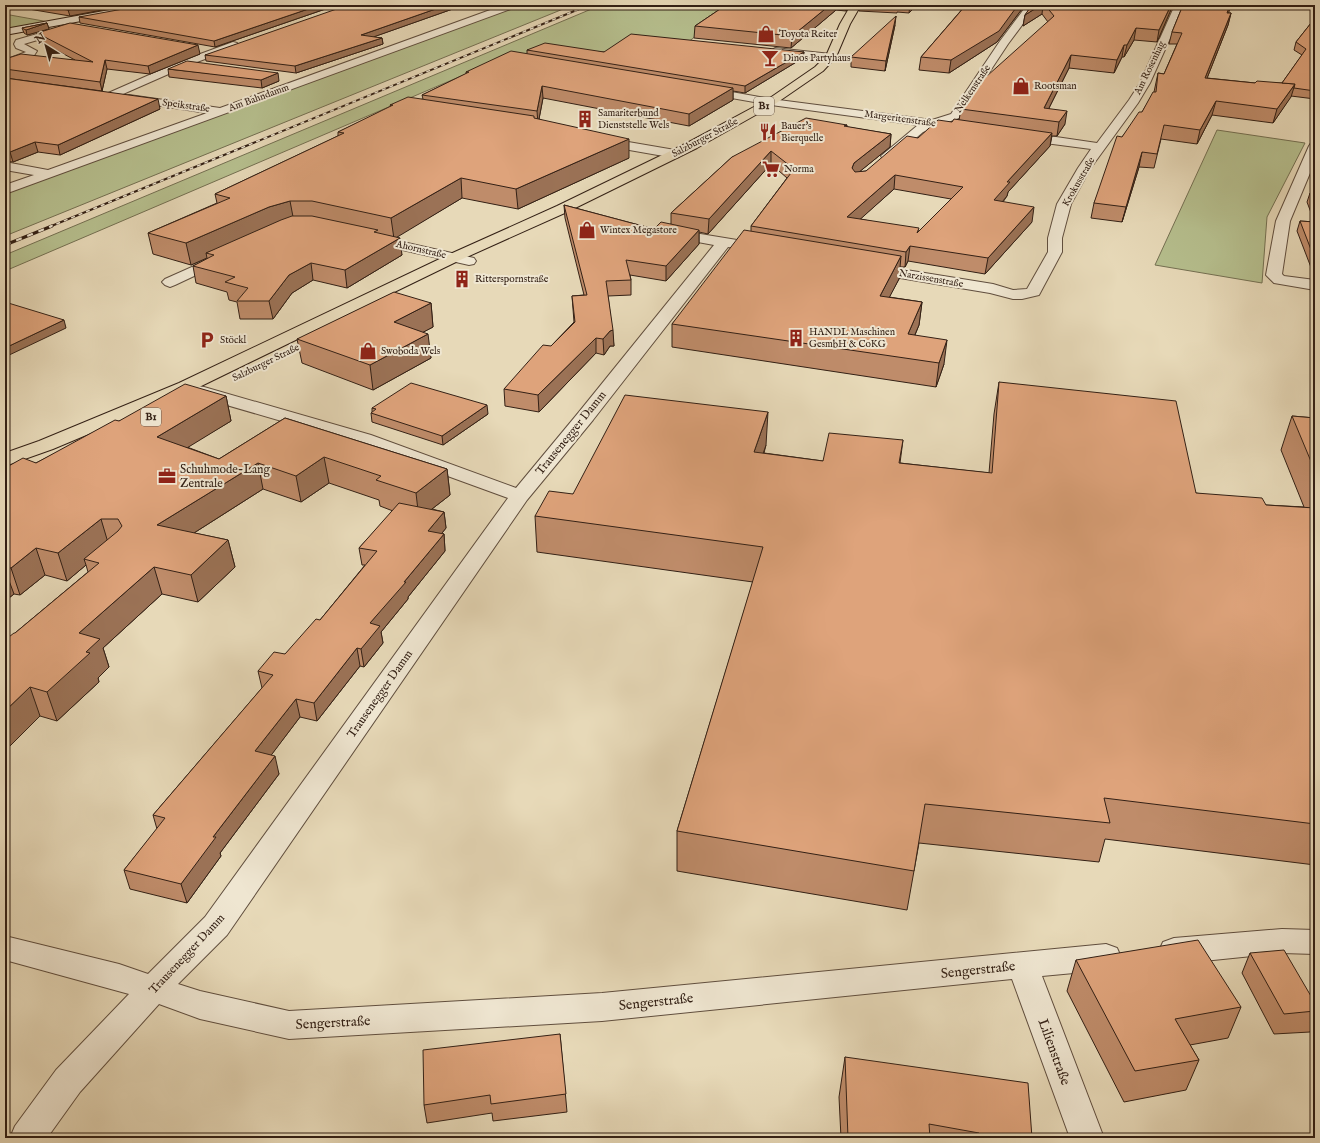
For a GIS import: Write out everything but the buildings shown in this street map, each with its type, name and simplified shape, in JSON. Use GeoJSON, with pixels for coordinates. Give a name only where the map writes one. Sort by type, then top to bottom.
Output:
{"type":"FeatureCollection","features":[{"type":"Feature","properties":{"kind":"main road","name":"Salzburger Straße"},"geometry":{"type":"LineString","coordinates":[[41,465],[204,393],[461,259],[675,154],[771,102],[819,69],[831,56],[845,24],[856,5]]}},
{"type":"Feature","properties":{"kind":"main road","name":"Salzburger Straße"},"geometry":{"type":"LineString","coordinates":[[5,460],[46,445],[185,387],[461,259]]}},
{"type":"Feature","properties":{"kind":"street"},"geometry":{"type":"LineString","coordinates":[[5,32],[152,5]]}},
{"type":"Feature","properties":{"kind":"street","name":"Am Bahndamm"},"geometry":{"type":"LineString","coordinates":[[5,190],[513,5]]}},
{"type":"Feature","properties":{"kind":"street","name":"Nelkenstraße"},"geometry":{"type":"LineString","coordinates":[[877,165],[919,129],[955,116],[1032,5]]}},
{"type":"Feature","properties":{"kind":"street","name":"Am Rosenhag"},"geometry":{"type":"LineString","coordinates":[[1100,147],[1145,83],[1180,5]]}},
{"type":"Feature","properties":{"kind":"street"},"geometry":{"type":"LineString","coordinates":[[5,64],[29,55],[32,51],[20,46],[18,44],[20,42],[76,27],[60,22]]}},
{"type":"Feature","properties":{"kind":"street"},"geometry":{"type":"LineString","coordinates":[[110,96],[185,64],[245,41]]}},
{"type":"Feature","properties":{"kind":"street"},"geometry":{"type":"LineString","coordinates":[[193,48],[216,52]]}},
{"type":"Feature","properties":{"kind":"street"},"geometry":{"type":"LineString","coordinates":[[763,50],[831,56]]}},
{"type":"Feature","properties":{"kind":"street"},"geometry":{"type":"LineString","coordinates":[[185,64],[209,66]]}},
{"type":"Feature","properties":{"kind":"street"},"geometry":{"type":"LineString","coordinates":[[286,76],[309,80]]}},
{"type":"Feature","properties":{"kind":"street","name":"Margeritenstraße"},"geometry":{"type":"LineString","coordinates":[[694,89],[771,102],[979,130]]}},
{"type":"Feature","properties":{"kind":"street","name":"Speikstraße"},"geometry":{"type":"LineString","coordinates":[[95,94],[224,111]]}},
{"type":"Feature","properties":{"kind":"street"},"geometry":{"type":"LineString","coordinates":[[1009,134],[1100,147]]}},
{"type":"Feature","properties":{"kind":"street"},"geometry":{"type":"LineString","coordinates":[[589,139],[675,154]]}},
{"type":"Feature","properties":{"kind":"street"},"geometry":{"type":"LineString","coordinates":[[1315,146],[1310,169],[1289,222],[1274,275],[1280,280],[1315,285]]}},
{"type":"Feature","properties":{"kind":"street","name":"Krokusstraße"},"geometry":{"type":"LineString","coordinates":[[993,289],[1012,295],[1023,295],[1033,292],[1055,252],[1055,238],[1064,204],[1084,168],[1100,147]]}},
{"type":"Feature","properties":{"kind":"street"},"geometry":{"type":"LineString","coordinates":[[5,166],[52,174]]}},
{"type":"Feature","properties":{"kind":"street"},"geometry":{"type":"LineString","coordinates":[[562,209],[583,214]]}},
{"type":"Feature","properties":{"kind":"street"},"geometry":{"type":"LineString","coordinates":[[654,230],[747,246]]}},
{"type":"Feature","properties":{"kind":"street","name":"Ahornstraße"},"geometry":{"type":"LineString","coordinates":[[362,237],[461,259]]}},
{"type":"Feature","properties":{"kind":"street","name":"Trausenegger Damm"},"geometry":{"type":"LineString","coordinates":[[27,1138],[68,1081],[153,989],[216,926],[520,496],[586,416],[724,242]]}},
{"type":"Feature","properties":{"kind":"street"},"geometry":{"type":"LineString","coordinates":[[170,282],[234,252]]}},
{"type":"Feature","properties":{"kind":"street","name":"Narzissenstraße"},"geometry":{"type":"LineString","coordinates":[[857,266],[993,289]]}},
{"type":"Feature","properties":{"kind":"street"},"geometry":{"type":"LineString","coordinates":[[185,387],[364,439],[520,496]]}},
{"type":"Feature","properties":{"kind":"street","name":"Sengerstraße"},"geometry":{"type":"LineString","coordinates":[[5,948],[119,977],[200,1005],[289,1025],[602,1007],[1022,965],[1282,941],[1315,942]]}},
{"type":"Feature","properties":{"kind":"street","name":"Lilienstraße"},"geometry":{"type":"LineString","coordinates":[[1022,965],[1087,1138]]}},
{"type":"Feature","properties":{"kind":"green space"},"geometry":{"type":"Polygon","coordinates":[[[517,5],[573,5],[5,236],[5,192],[517,5]]]}},
{"type":"Feature","properties":{"kind":"green space"},"geometry":{"type":"Polygon","coordinates":[[[601,5],[781,5],[703,31],[688,42],[601,55],[518,58],[508,56],[5,271],[5,255],[601,5]]]}},
{"type":"Feature","properties":{"kind":"green space"},"geometry":{"type":"Polygon","coordinates":[[[5,12],[10,15],[49,22],[5,29],[5,12]]]}},
{"type":"Feature","properties":{"kind":"green space"},"geometry":{"type":"Polygon","coordinates":[[[1217,130],[1305,143],[1267,217],[1262,283],[1155,265],[1217,130]]]}},
{"type":"Feature","properties":{"kind":"railway"},"geometry":{"type":"LineString","coordinates":[[49,227],[589,5]]}},
{"type":"Feature","properties":{"kind":"railway"},"geometry":{"type":"LineString","coordinates":[[5,245],[52,226]]}},
{"type":"Feature","properties":{"kind":"place","name":"Toyota Reiter"},"geometry":{"type":"Point","coordinates":[766,34]}},
{"type":"Feature","properties":{"kind":"place","name":"Dinos Partyhaus"},"geometry":{"type":"Point","coordinates":[770,58]}},
{"type":"Feature","properties":{"kind":"place","name":"Rootsman"},"geometry":{"type":"Point","coordinates":[1021,86]}},
{"type":"Feature","properties":{"kind":"place","name":"Samariterbund Dienststelle Wels"},"geometry":{"type":"Point","coordinates":[585,119]}},
{"type":"Feature","properties":{"kind":"place","name":"Bauer's Bierquelle"},"geometry":{"type":"Point","coordinates":[768,132]}},
{"type":"Feature","properties":{"kind":"place","name":"Norma"},"geometry":{"type":"Point","coordinates":[771,169]}},
{"type":"Feature","properties":{"kind":"place","name":"Wintex Megastore"},"geometry":{"type":"Point","coordinates":[587,230]}},
{"type":"Feature","properties":{"kind":"place","name":"Ritterspornstraße"},"geometry":{"type":"Point","coordinates":[462,279]}},
{"type":"Feature","properties":{"kind":"place","name":"HANDL Maschinen GesmbH & CoKG"},"geometry":{"type":"Point","coordinates":[796,338]}},
{"type":"Feature","properties":{"kind":"place","name":"Stöckl"},"geometry":{"type":"Point","coordinates":[207,340]}},
{"type":"Feature","properties":{"kind":"place","name":"Swoboda Wels"},"geometry":{"type":"Point","coordinates":[368,351]}},
{"type":"Feature","properties":{"kind":"place","name":"Schuhmode-Lang Zentrale"},"geometry":{"type":"Point","coordinates":[167,476]}}]}
